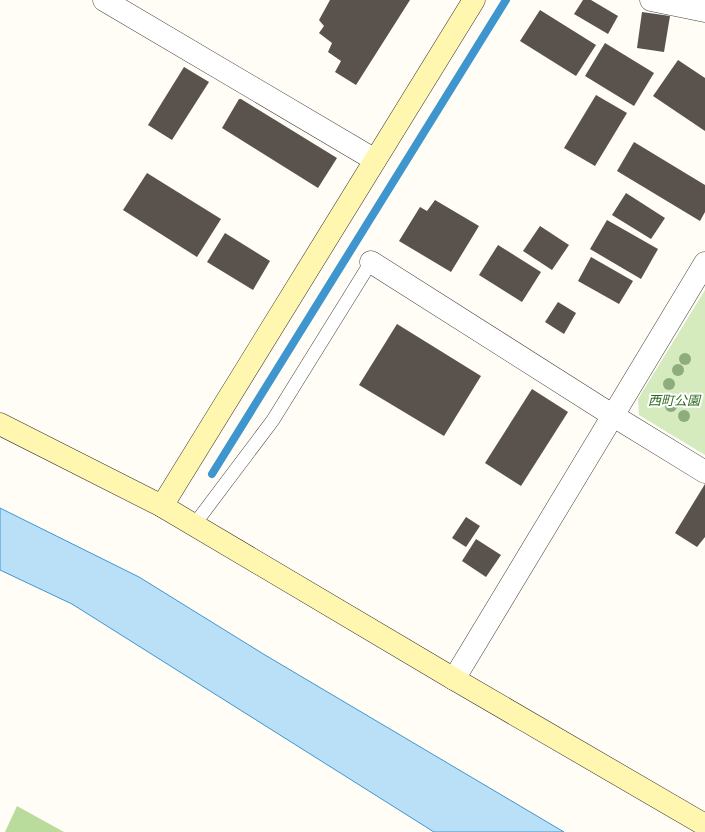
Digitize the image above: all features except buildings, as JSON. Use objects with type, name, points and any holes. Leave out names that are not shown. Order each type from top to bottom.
[{"type":"street","points":[[104,0],[375,160]]},
{"type":"street","points":[[162,506],[474,0]]},
{"type":"street","points":[[651,0],[705,11]]},
{"type":"street","points":[[371,262],[612,416],[705,472]]},
{"type":"street","points":[[454,679],[705,263]]},
{"type":"street","points":[[0,424],[162,506],[454,679],[705,825]]},
{"type":"lane","points":[[194,525],[273,420],[371,262]]},
{"type":"green space","name":"西町公園","points":[[705,290],[705,455],[639,415],[638,399]]},
{"type":"green space","points":[[17,806],[64,832],[5,832]]},
{"type":"water","points":[[0,508],[139,577],[265,655],[564,832],[434,832],[72,604],[0,570]]},
{"type":"waterway","points":[[212,474],[506,0]]}]
